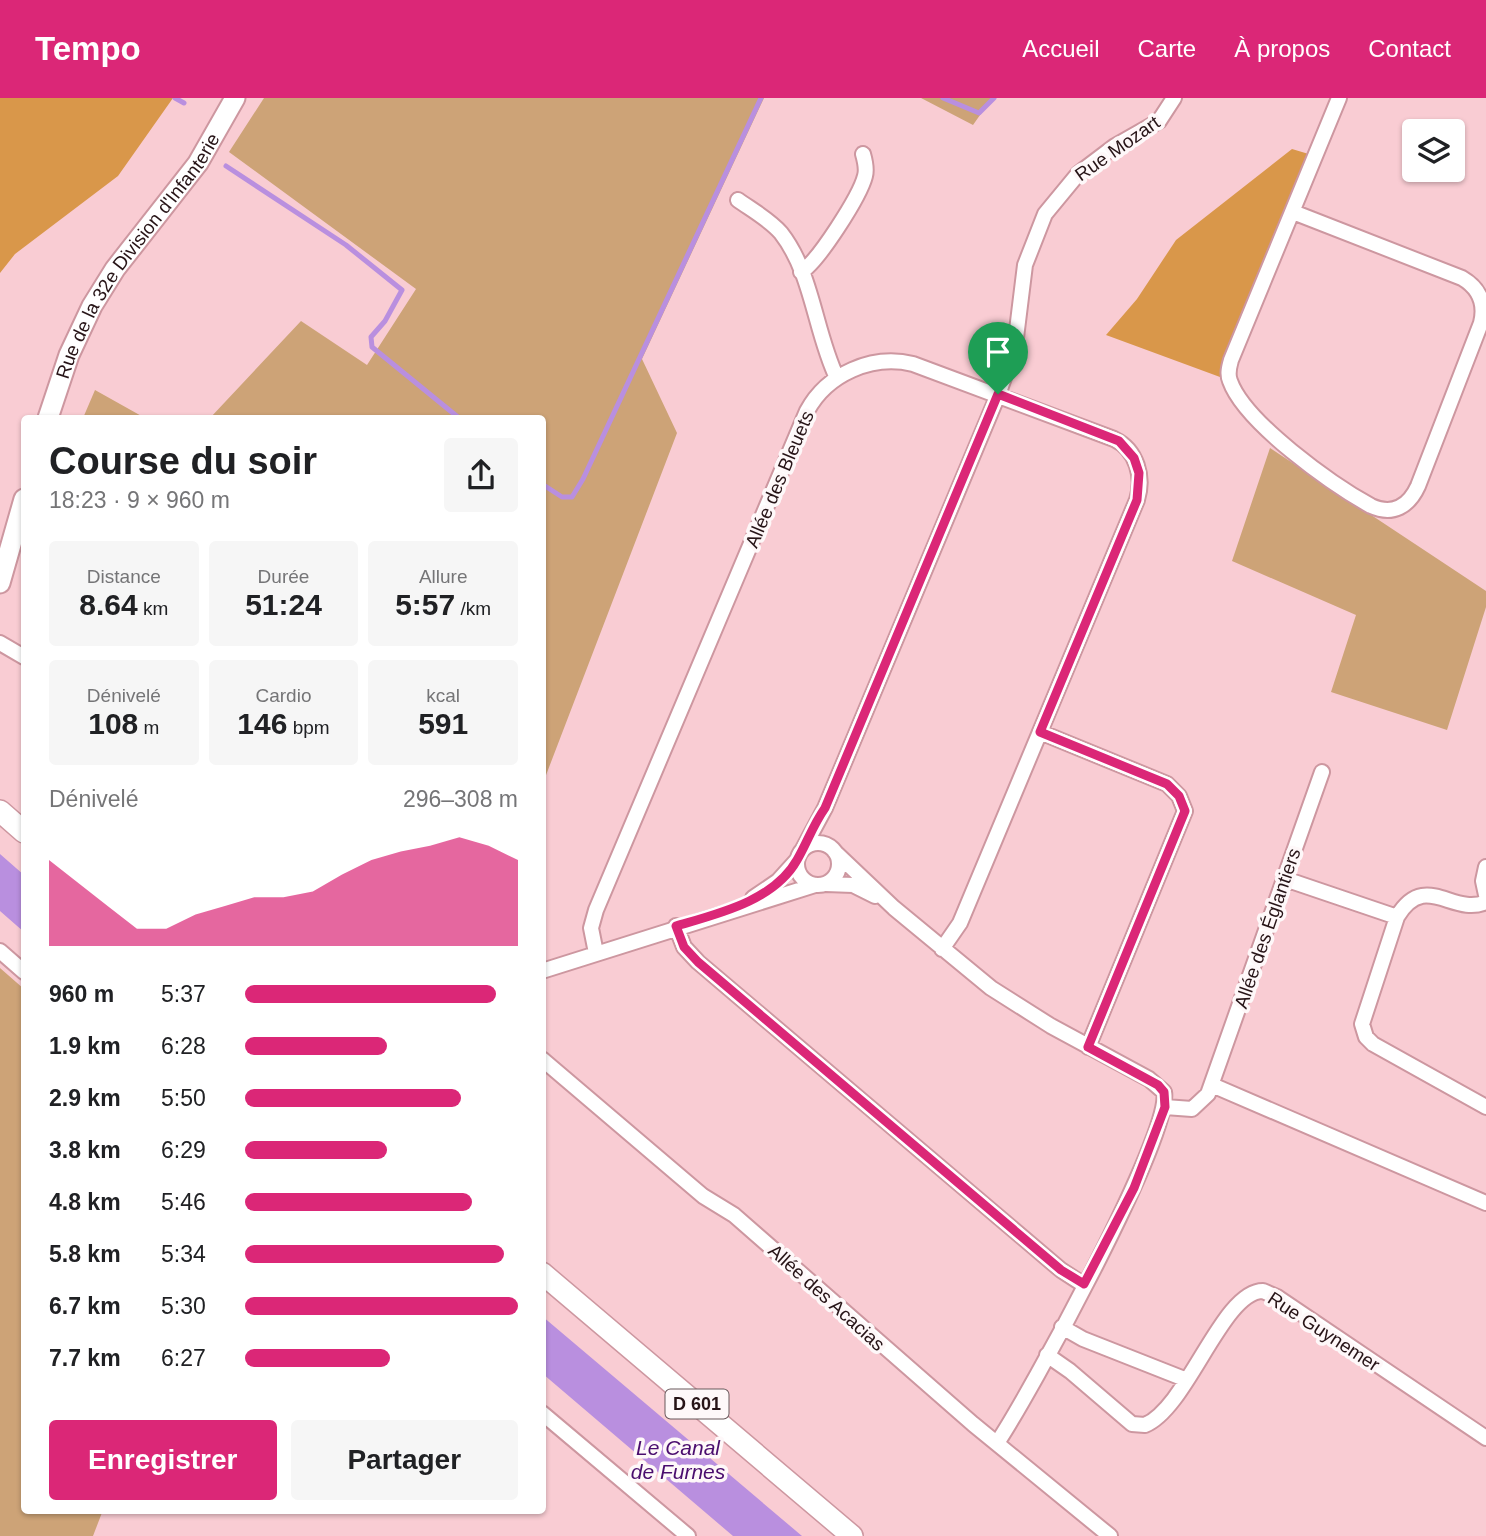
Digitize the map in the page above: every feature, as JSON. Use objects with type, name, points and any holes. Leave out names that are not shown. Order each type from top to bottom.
[{"type":"main road","name":"Rue de la 32e Division d'Infanterie","points":[[49,415],[69,355],[92,306],[120,262],[198,163],[235,98]]},
{"type":"main road","points":[[0,583],[21,510]]},
{"type":"main road","points":[[0,811],[21,829]]},
{"type":"main road","name":"D 601","points":[[546,1276],[852,1536]]},
{"type":"street","name":"Rue Mozart","points":[[729,910],[773,886],[800,854],[825,808],[998,394],[1015,346],[1025,265],[1045,214],[1077,174],[1115,146],[1159,121],[1174,98]]},
{"type":"street","points":[[1293,212],[1462,278],[1475,288],[1483,303],[1481,323],[1418,486],[1412,498],[1399,509],[1383,511],[1371,506],[1289,450],[1264,426],[1231,383],[1231,360],[1339,98]]},
{"type":"street","points":[[801,272],[818,259],[862,184],[866,167],[863,154]]},
{"type":"street","points":[[738,200],[778,230],[801,272],[837,378]]},
{"type":"street","name":"Allée des Bleuets","points":[[596,953],[591,928],[596,909],[807,411],[817,395],[837,378],[871,363],[900,362],[998,394],[1119,441],[1134,458],[1140,480],[1137,500],[960,923],[943,949]]},
{"type":"street","points":[[0,643],[21,655]]},
{"type":"street","points":[[1040,732],[1167,784],[1179,796],[1185,811],[1088,1047]]},
{"type":"street","name":"Allée des Églantiers","points":[[1165,1107],[1197,1107],[1212,1084],[1322,772]]},
{"type":"street","points":[[546,970],[676,926],[821,884],[838,870],[832,848],[822,828],[825,808]]},
{"type":"street","points":[[894,908],[859,887],[821,884],[801,876],[800,854],[816,843],[832,848],[894,908],[999,994],[1158,1085],[1164,1092],[1165,1107],[1134,1188],[1047,1355],[997,1443]]},
{"type":"street","points":[[1486,867],[1483,881],[1486,895]]},
{"type":"street","points":[[1285,879],[1396,918]]},
{"type":"street","points":[[1486,902],[1467,906],[1426,895],[1411,901],[1396,918],[1364,1012],[1364,1033],[1378,1047],[1486,1107]]},
{"type":"street","points":[[676,926],[684,947],[698,962],[1061,1270],[1084,1284]]},
{"type":"street","points":[[0,951],[21,969]]},
{"type":"street","name":"Allée des Acacias","points":[[546,1062],[703,1196],[734,1215],[845,1309],[874,1340],[1110,1536]]},
{"type":"street","points":[[1212,1084],[1486,1203]]},
{"type":"street","name":"Rue Guynemer","points":[[1186,1380],[1240,1300],[1263,1291],[1277,1297],[1486,1438]]},
{"type":"street","points":[[1047,1355],[1136,1425],[1145,1425],[1156,1419],[1186,1380],[1083,1339],[1062,1327]]},
{"type":"street","points":[[546,1416],[688,1536]]},
{"type":"shaded area","points":[[0,98],[173,98],[118,176],[15,254],[0,273]]},
{"type":"shaded area","points":[[264,98],[764,98],[642,359],[677,433],[546,775],[546,415],[213,415],[301,321],[367,365],[416,289],[229,152]]},
{"type":"shaded area","points":[[921,98],[992,98],[973,125]]},
{"type":"shaded area","points":[[1292,149],[1312,155],[1220,377],[1106,335],[1137,299],[1176,240]]},
{"type":"shaded area","points":[[95,390],[140,415],[84,415]]},
{"type":"shaded area","points":[[1270,448],[1486,591],[1486,607],[1447,730],[1331,692],[1356,615],[1232,561]]},
{"type":"shaded area","points":[[0,968],[21,986],[21,1514],[101,1514],[93,1536],[0,1536]]},
{"type":"water","points":[[0,854],[21,872],[21,929],[0,911]]},
{"type":"water","name":"Le Canal de Furnes","points":[[546,1319],[802,1536],[733,1536],[546,1377]]},
{"type":"waterway","points":[[175,98],[184,103]]},
{"type":"waterway","points":[[546,487],[562,497],[572,497],[583,479],[761,98]]},
{"type":"waterway","points":[[943,98],[979,113],[994,98]]},
{"type":"waterway","points":[[226,166],[346,245],[402,290],[385,321],[371,337],[372,347],[455,415]]},
{"type":"route","points":[[998,394],[1119,441],[1134,458],[1140,480],[1137,500],[1040,732],[1167,784],[1179,796],[1185,811],[1183,823],[1088,1047],[1158,1085],[1164,1092],[1165,1107],[1134,1188],[1084,1284],[1061,1270],[698,962],[684,947],[676,926],[729,910],[759,895],[784,876],[797,860],[806,845],[808,834],[825,808],[998,394]]}]
